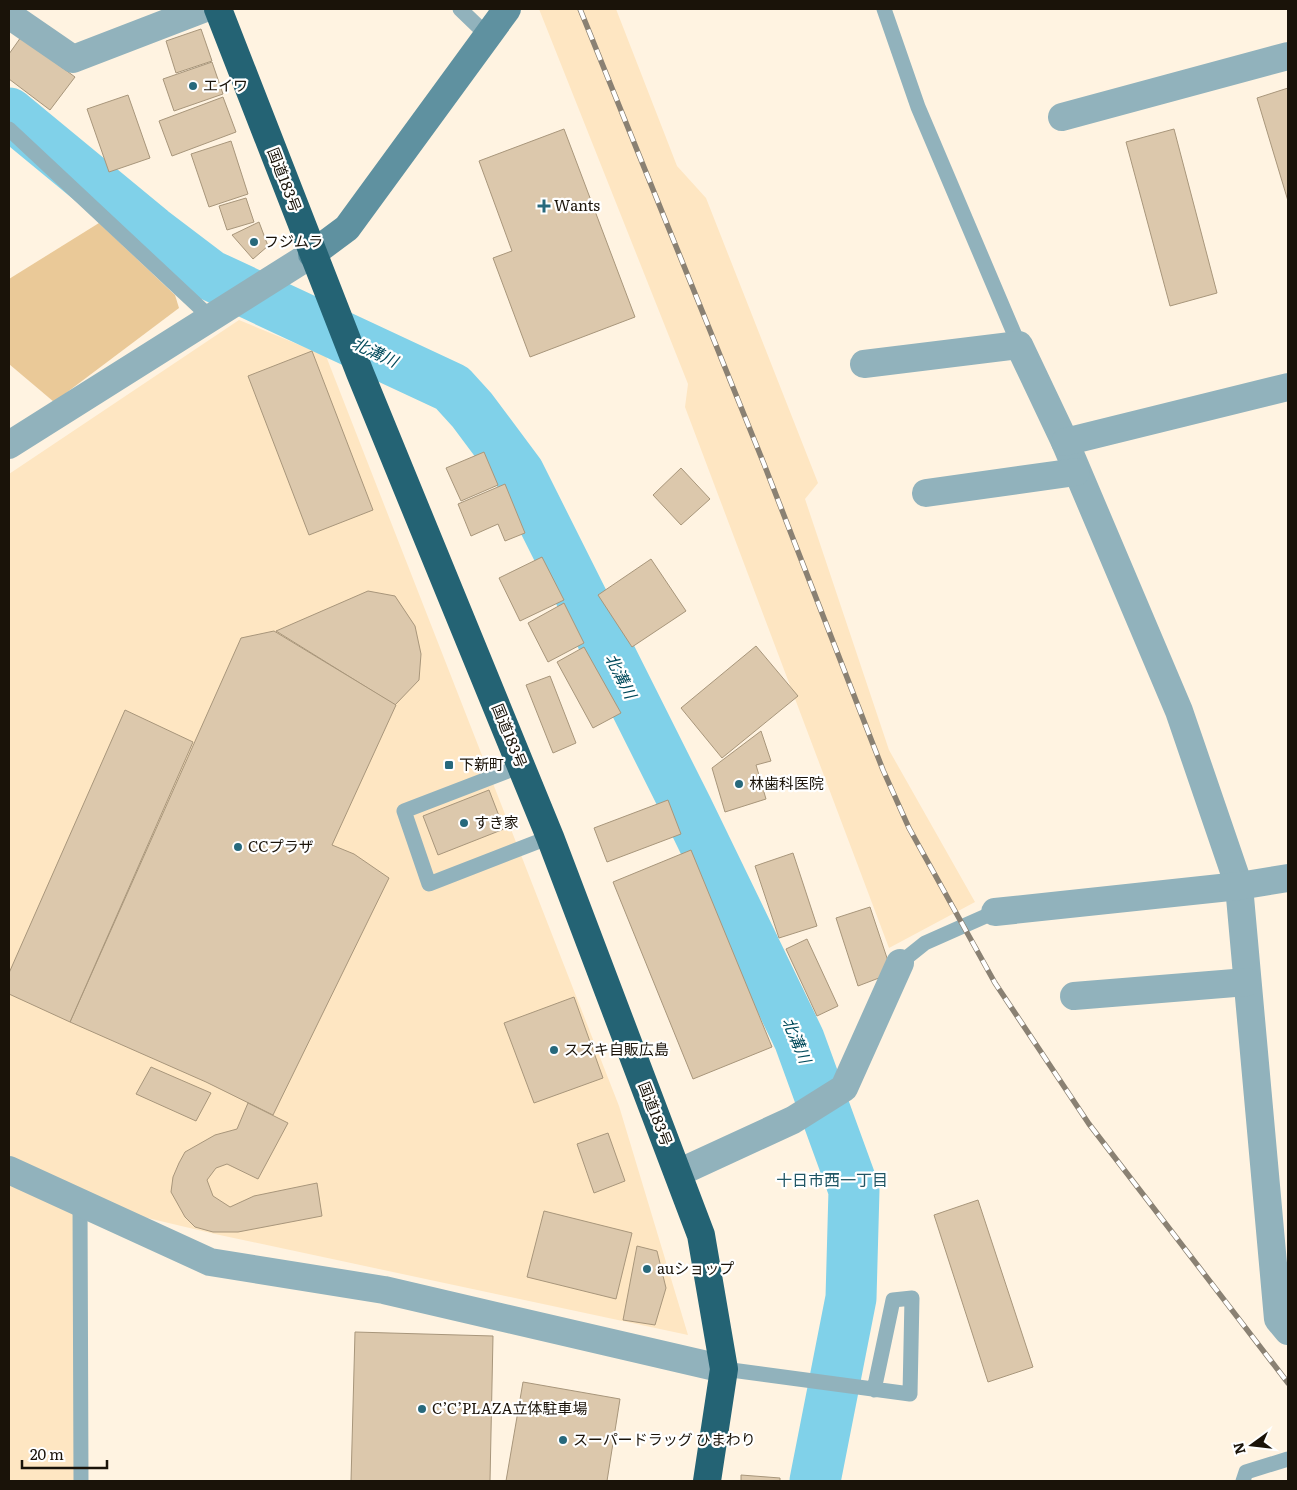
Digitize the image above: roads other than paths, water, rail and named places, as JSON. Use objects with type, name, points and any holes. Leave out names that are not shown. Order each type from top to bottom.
[{"type":"highway","name":"国道183号","points":[[218,9],[339,322],[550,836],[701,1235],[724,1369],[707,1481]]},
{"type":"street","points":[[9,15],[73,59],[203,9]]},
{"type":"street","points":[[9,445],[312,254],[347,228],[506,9]]},
{"type":"street","points":[[1062,116],[1288,56]]},
{"type":"street","points":[[864,364],[1019,345],[1065,442],[1076,472],[1179,711],[1239,886],[1278,1319],[1288,1332]]},
{"type":"street","points":[[1065,442],[1288,387]]},
{"type":"street","points":[[926,493],[1076,472]]},
{"type":"street","points":[[995,912],[1239,886],[1288,878]]},
{"type":"street","points":[[678,1173],[793,1120],[844,1088],[900,963]]},
{"type":"street","points":[[1074,996],[1247,982]]},
{"type":"street","points":[[9,1170],[210,1262],[384,1290],[724,1369]]},
{"type":"lane","points":[[460,9],[487,35]]},
{"type":"lane","points":[[884,9],[918,107],[1019,345]]},
{"type":"lane","points":[[9,129],[219,313]]},
{"type":"lane","points":[[521,766],[404,811],[429,884],[550,836]]},
{"type":"lane","points":[[900,963],[925,942],[995,912]]},
{"type":"lane","points":[[80,1202],[80,1481]]},
{"type":"lane","points":[[724,1369],[874,1390],[910,1394],[912,1298],[893,1300],[874,1390]]},
{"type":"lane","points":[[1243,1481],[1246,1472],[1288,1459]]},
{"type":"waterway","name":"北溝川","points":[[9,113],[152,231],[210,275],[452,388],[472,410],[519,473],[687,808],[799,1039],[854,1190],[851,1298],[815,1481]]},
{"type":"railway","points":[[580,9],[764,464],[883,770],[909,828],[995,983],[1089,1124],[1288,1383]]},
{"type":"place","name":"エイワ","points":[[193,86]]},
{"type":"place","name":"Wants","points":[[544,206]]},
{"type":"place","name":"フジムラ","points":[[254,242]]},
{"type":"place","name":"下新町","points":[[449,765]]},
{"type":"place","name":"林歯科医院","points":[[739,784]]},
{"type":"place","name":"すき家","points":[[464,823]]},
{"type":"place","name":"CCプラザ","points":[[238,847]]},
{"type":"place","name":"スズキ自販広島","points":[[554,1050]]},
{"type":"place","name":"auショップ","points":[[647,1269]]},
{"type":"place","name":"C’C’PLAZA立体駐車場","points":[[422,1409]]},
{"type":"place","name":"スーパードラッグ ひまわり","points":[[563,1440]]},
{"type":"district","name":"十日市西一丁目","points":[[832,1180]]}]
